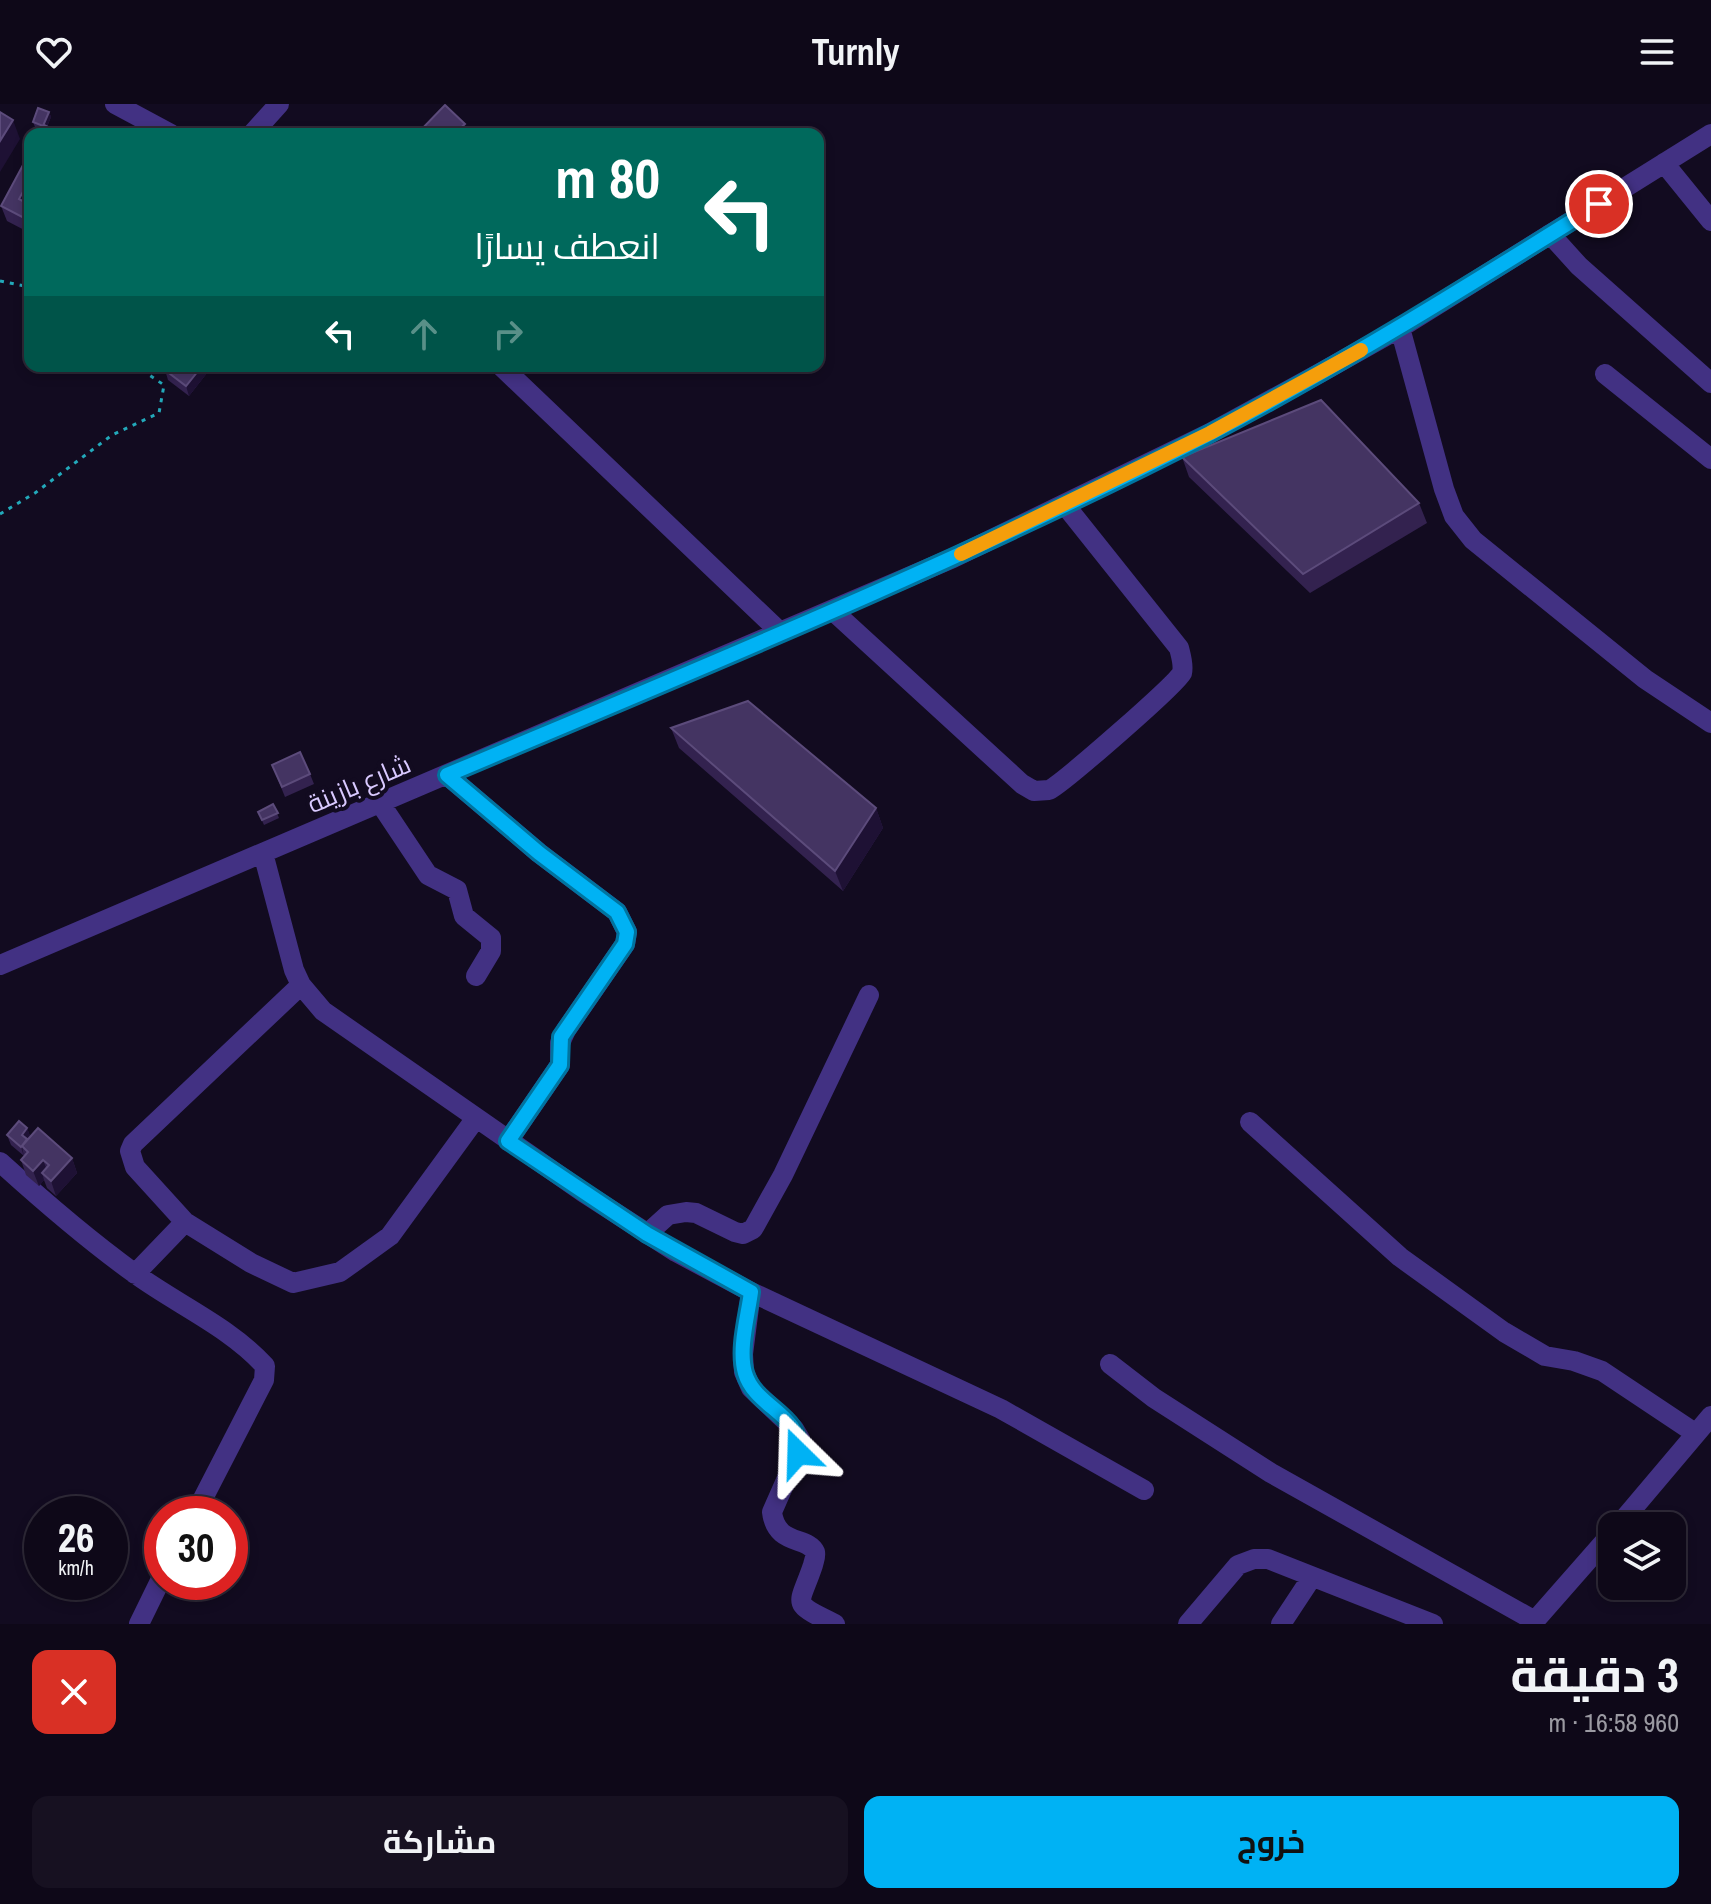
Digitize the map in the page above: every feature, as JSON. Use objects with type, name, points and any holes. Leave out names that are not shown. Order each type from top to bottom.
[{"type":"street","points":[[115,104],[160,128]]},
{"type":"street","points":[[257,128],[279,104]]},
{"type":"street","name":"شارع بازينة","points":[[0,965],[953,558],[1065,505],[1210,433],[1400,328],[1711,134]]},
{"type":"street","points":[[1664,163],[1711,221]]},
{"type":"street","points":[[1550,234],[1579,266],[1711,383]]},
{"type":"street","points":[[1400,328],[1454,516],[1473,540],[1524,583],[1645,679],[1711,723]]},
{"type":"street","points":[[507,372],[780,632]]},
{"type":"street","points":[[1605,374],[1711,459]]},
{"type":"street","points":[[832,610],[1022,784],[1034,791],[1049,790],[1177,681],[1183,668],[1179,648],[1065,505]]},
{"type":"street","points":[[447,775],[539,853],[617,912],[627,932],[625,944],[561,1037],[560,1065],[508,1141]]},
{"type":"street","points":[[380,803],[428,875],[457,890],[464,916],[491,938],[491,951],[476,976]]},
{"type":"street","points":[[263,853],[289,953],[301,985],[323,1011],[647,1234],[751,1292],[1001,1409],[1144,1490]]},
{"type":"street","points":[[301,985],[133,1144],[130,1151],[135,1167],[185,1222],[251,1263],[293,1283],[340,1272],[390,1236],[476,1118]]},
{"type":"street","points":[[647,1234],[668,1215],[686,1212],[696,1213],[735,1232],[743,1234],[753,1229],[783,1175],[869,995]]},
{"type":"street","points":[[1250,1122],[1400,1257],[1504,1332],[1545,1356],[1574,1361],[1602,1371],[1695,1433]]},
{"type":"street","points":[[0,1162],[65,1220],[135,1274],[253,1352],[265,1366],[264,1380],[204,1496]]},
{"type":"street","points":[[135,1274],[185,1222]]},
{"type":"street","points":[[751,1292],[743,1354],[744,1372],[751,1388],[794,1429],[800,1439],[798,1453],[772,1512],[772,1519],[780,1532],[815,1552],[800,1601],[804,1608],[835,1624]]},
{"type":"street","points":[[1110,1364],[1154,1398],[1271,1473],[1533,1623],[1598,1549]]},
{"type":"street","points":[[1630,1512],[1711,1416]]},
{"type":"street","points":[[1188,1624],[1238,1565],[1254,1559],[1268,1559],[1433,1624]]},
{"type":"street","points":[[1281,1624],[1312,1577]]},
{"type":"street","points":[[139,1624],[151,1600]]},
{"type":"path","points":[[0,281],[24,286]]},
{"type":"path","points":[[0,514],[35,493],[112,435],[159,413],[164,385],[145,372]]},
{"type":"building","points":[[445,105],[465,124],[461,128],[423,128]]},
{"type":"building","points":[[38,108],[49,112],[43,126],[33,122]]},
{"type":"building","points":[[0,112],[13,120],[0,141]]},
{"type":"building","points":[[24,163],[24,190],[19,199],[24,202],[24,218],[1,206]]},
{"type":"building","points":[[168,372],[197,372],[186,386]]},
{"type":"building","points":[[1321,400],[1419,503],[1303,574],[1182,457]]},
{"type":"building","points":[[748,701],[876,808],[835,871],[671,728]]},
{"type":"building","points":[[300,752],[310,774],[282,787],[272,765]]},
{"type":"building","points":[[273,804],[278,813],[262,820],[258,812]]},
{"type":"building","points":[[19,1121],[27,1128],[22,1135],[27,1139],[21,1147],[7,1135]]},
{"type":"building","points":[[38,1128],[72,1158],[51,1181],[42,1173],[49,1165],[43,1160],[33,1171],[21,1160],[28,1152],[22,1146]]},
{"type":"slow traffic","points":[[961,554],[1210,433],[1361,350]]},
{"type":"route","points":[[798,1453],[800,1439],[794,1429],[751,1388],[744,1372],[743,1354],[751,1292],[647,1234],[508,1141],[560,1065],[561,1037],[625,944],[626,925],[617,912],[539,853],[447,775],[953,558],[1140,468],[1238,418],[1400,328],[1599,204]]}]
